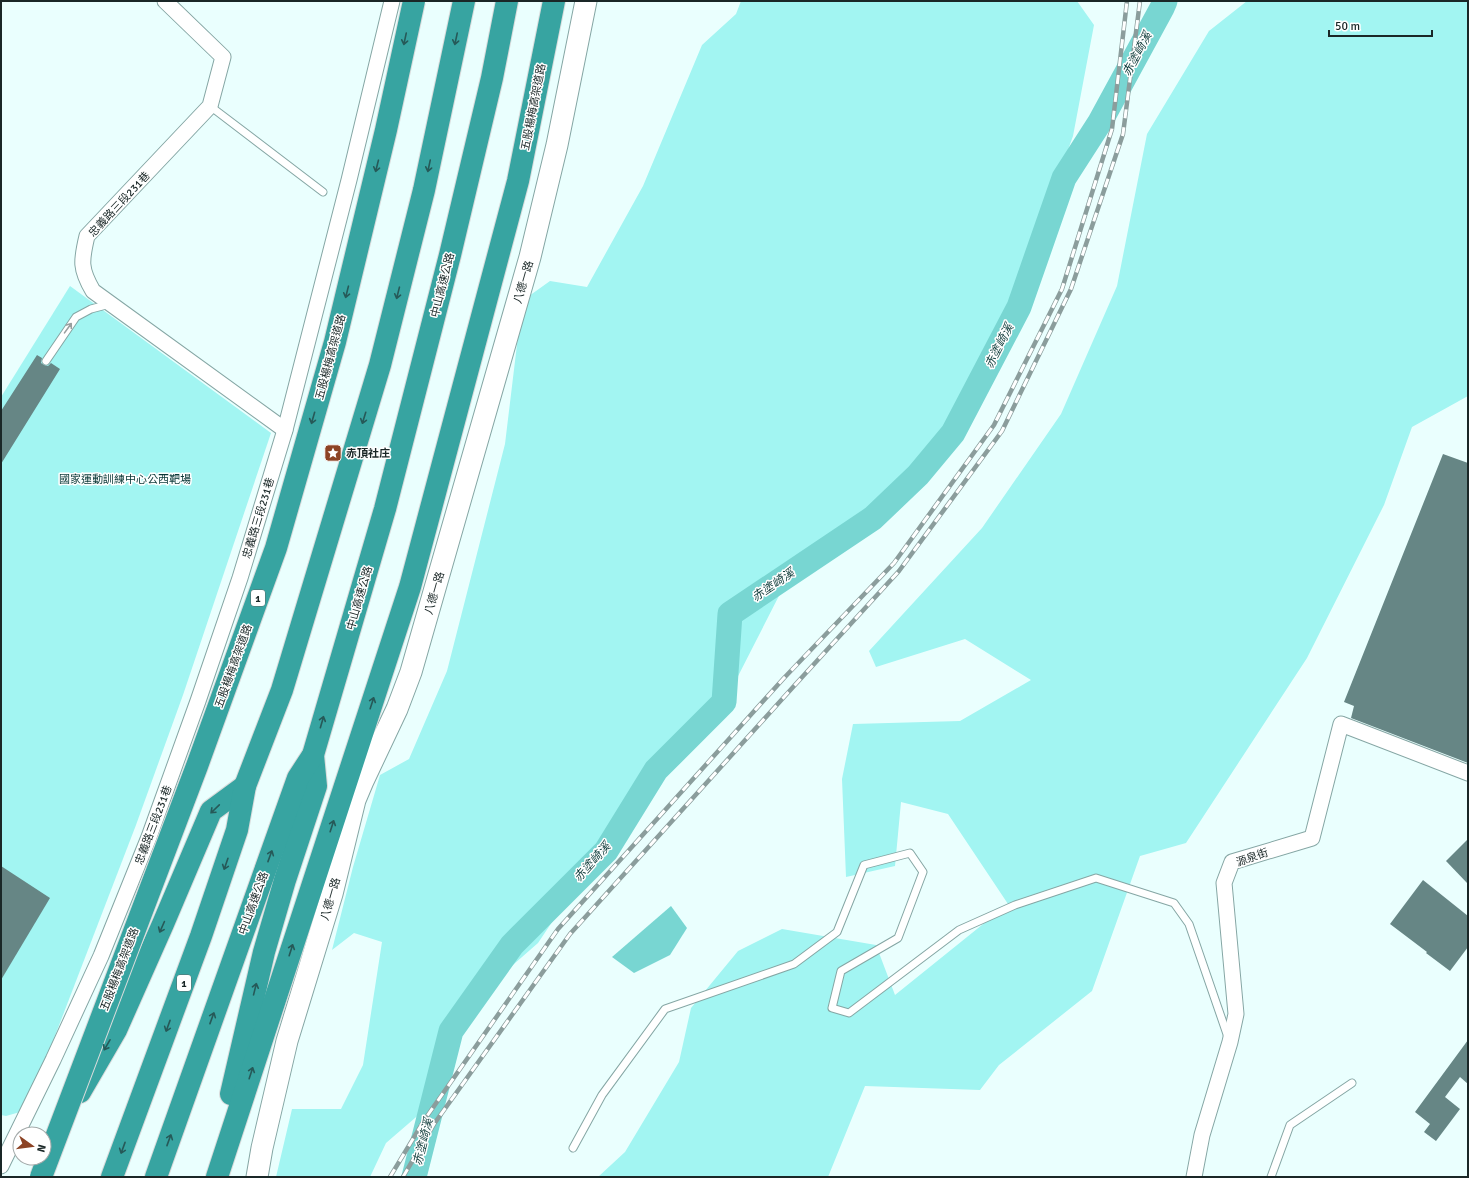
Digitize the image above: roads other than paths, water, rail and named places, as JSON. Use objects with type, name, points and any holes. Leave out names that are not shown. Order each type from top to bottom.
[{"type":"highway","name":"五股楊梅高架道路","points":[[40,1177],[197,766],[276,548],[335,342],[386,130],[414,1]]},
{"type":"highway","name":"1","points":[[112,1177],[201,936],[237,830],[245,786],[282,690],[380,365],[424,190],[464,1]]},
{"type":"highway","name":"中山高速公路","points":[[156,1177],[298,778],[313,755],[387,501],[450,255],[492,78],[507,1]]},
{"type":"highway","name":"五股楊梅高架道路","points":[[217,1177],[410,587],[518,181],[554,1]]},
{"type":"highway","points":[[213,1177],[245,1030],[264,952],[285,880],[316,786],[313,755]]},
{"type":"highway","points":[[52,1139],[116,1030],[211,811],[245,786]]},
{"type":"highway","points":[[30,1177],[36,1166]]},
{"type":"street","name":"忠義路三段231巷","points":[[1,1166],[6,1144],[53,1060],[101,956],[149,837],[198,701],[237,585],[285,430],[93,291],[84,276],[82,257],[87,236],[210,106],[223,57],[165,1]]},
{"type":"street","points":[[285,430],[349,180],[392,1]]},
{"type":"street","name":"八德一路","points":[[257,1177],[262,1148],[287,1041],[332,894],[355,800],[397,709],[411,672],[530,257],[557,145],[586,1]]},
{"type":"street","name":"源泉街","points":[[1194,1177],[1202,1134],[1230,1042],[1236,1014],[1224,883],[1232,862],[1312,838],[1341,724],[1468,773]]},
{"type":"lane","points":[[210,106],[323,192]]},
{"type":"lane","points":[[46,361],[76,317],[91,309],[110,304]]},
{"type":"lane","points":[[573,1148],[602,1095],[665,1009],[794,964],[837,932],[864,865],[910,853],[923,872],[898,938],[841,971],[832,1008],[849,1013],[959,930],[1015,904],[1096,878],[1174,903],[1189,924],[1230,1042]]},
{"type":"lane","points":[[1271,1177],[1290,1125],[1352,1083]]},
{"type":"waterway","name":"赤塗崎溪","points":[[414,1177],[451,1031],[512,945],[606,851],[656,770],[724,702],[730,614],[873,518],[918,475],[953,433],[1019,307],[1064,178],[1100,122],[1165,1]]},
{"type":"railway","points":[[390,1177],[425,1119],[558,929],[784,678],[894,563],[994,425],[1062,289],[1112,129],[1127,1]]},
{"type":"railway","points":[[403,1177],[434,1124],[570,934],[899,571],[1002,431],[1071,289],[1123,134],[1140,1]]},
{"type":"place","name":"赤頂社庄","points":[[333,453]]},
{"type":"park label","name":"國家運動訓練中心公西靶場","points":[[125,479]]}]
